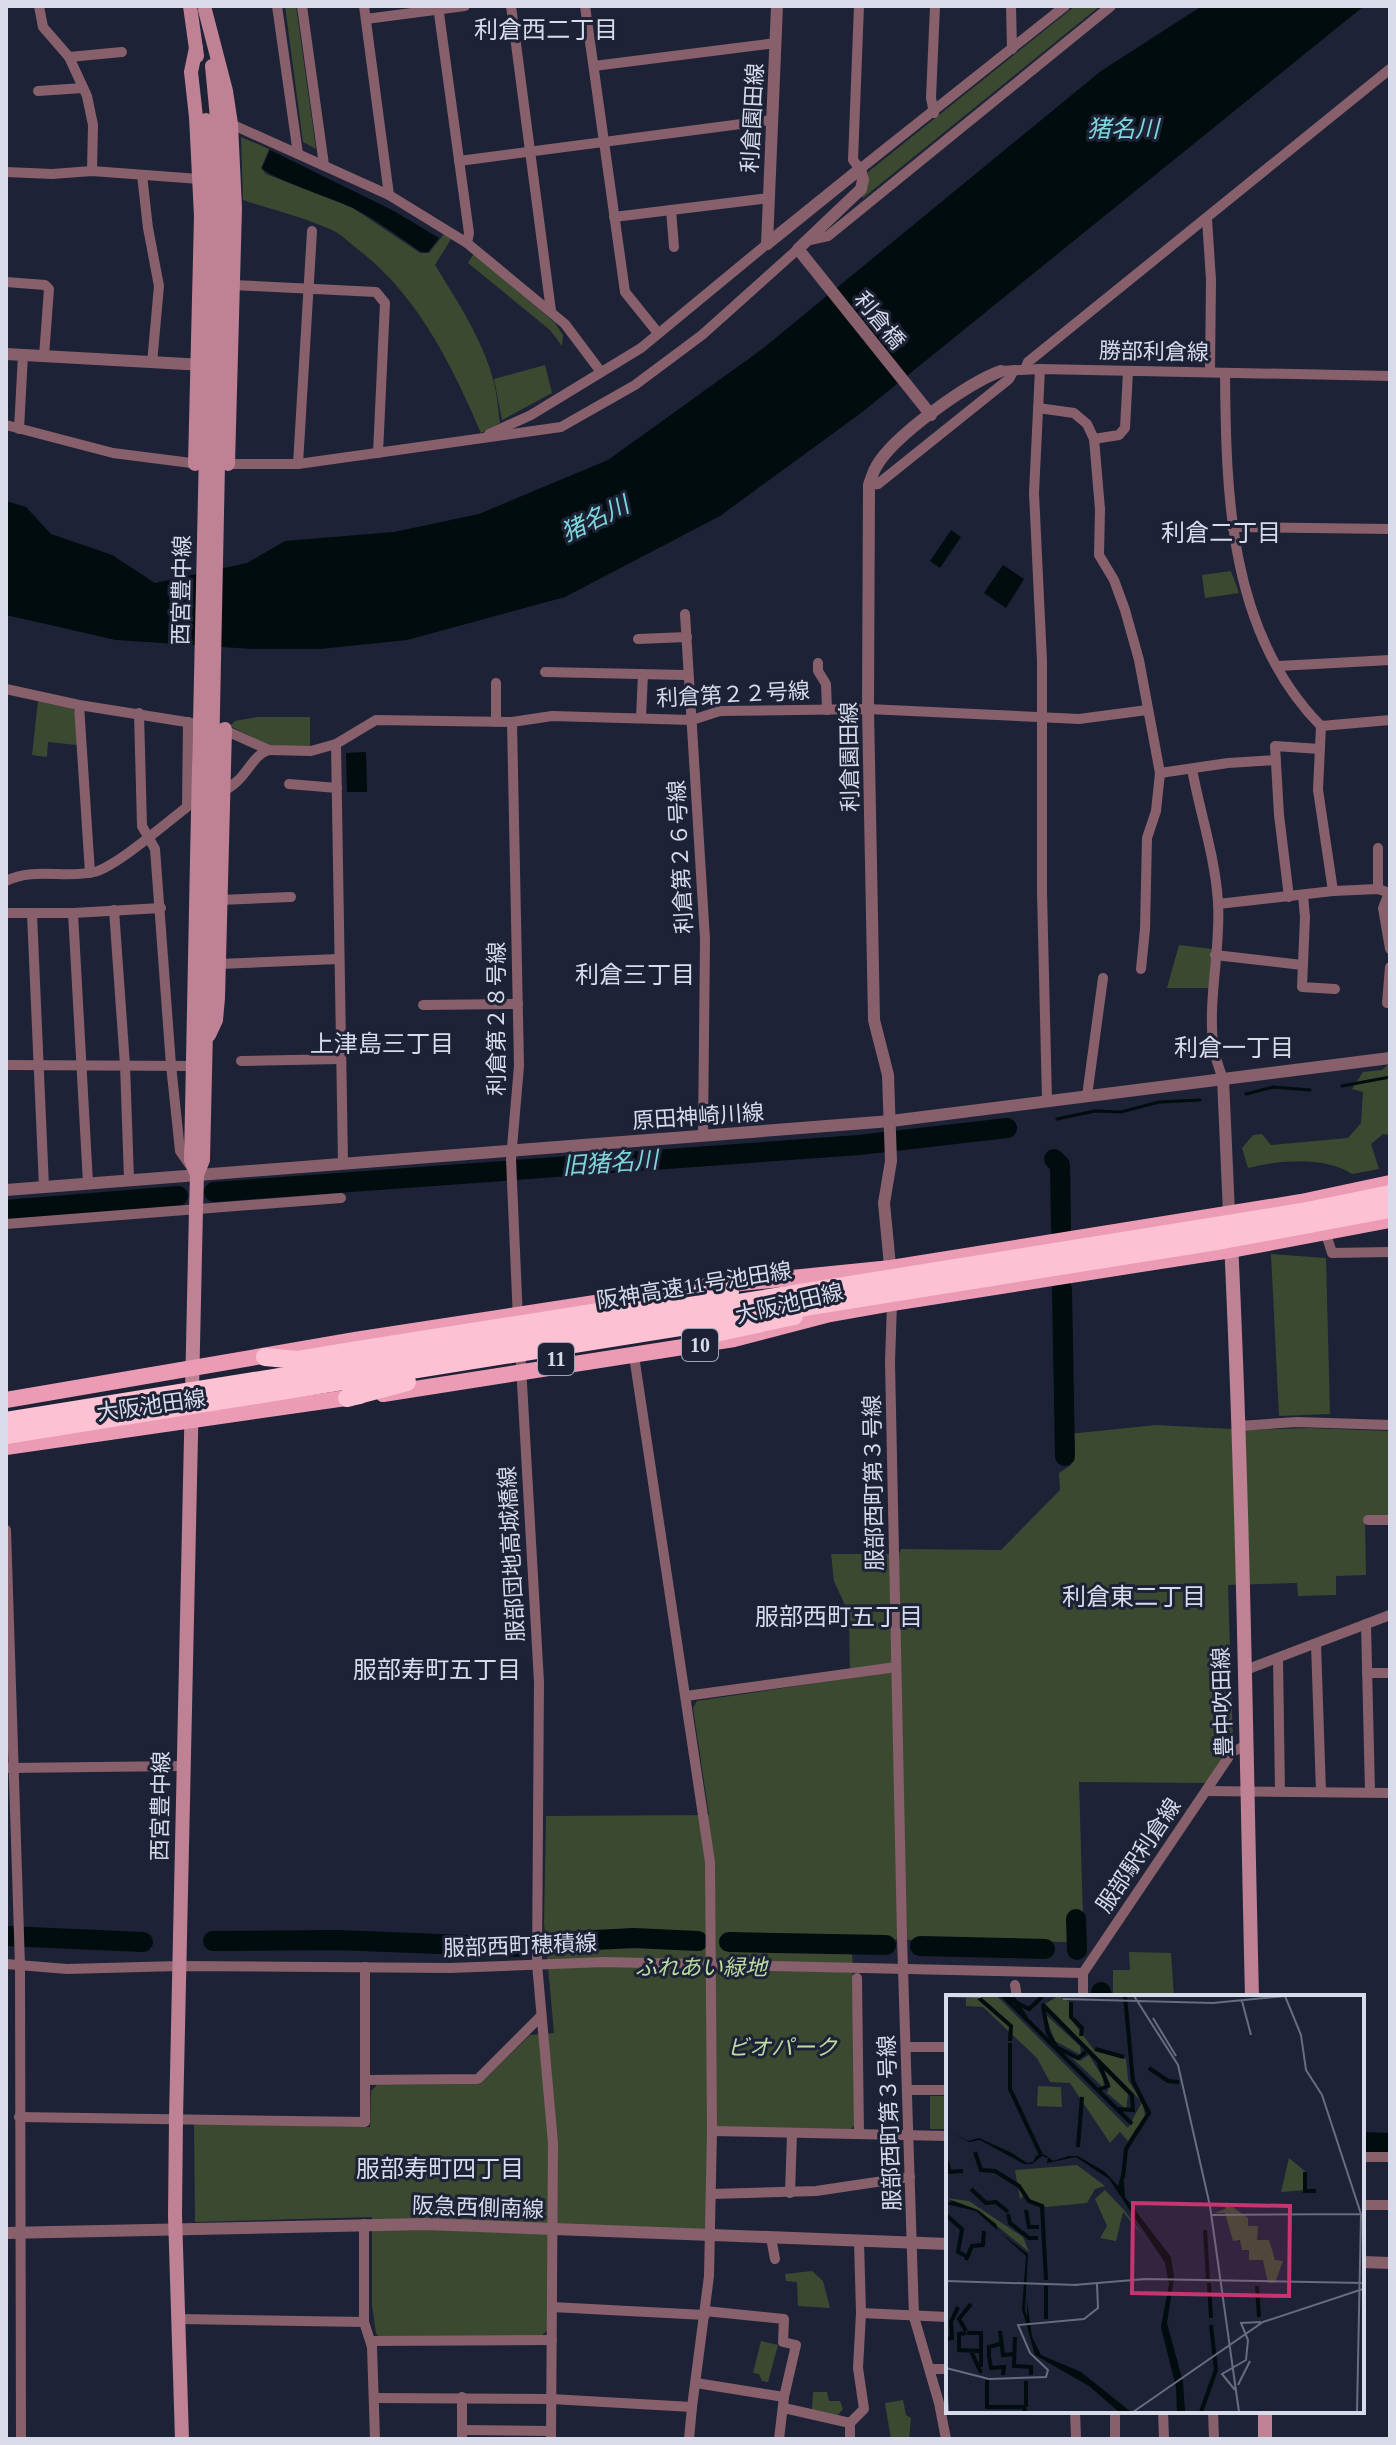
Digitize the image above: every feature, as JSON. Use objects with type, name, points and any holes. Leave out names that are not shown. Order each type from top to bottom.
[{"type":"highway","name":"阪神高速11号池田線","points":[[6,1421],[898,1272],[1302,1212],[1390,1194]]},
{"type":"highway","name":"阪神高速11号池田線","points":[[6,1435],[1223,1240],[1390,1209]]},
{"type":"highway","name":"11","points":[[265,1357],[298,1360],[699,1296],[898,1272]]},
{"type":"highway","name":"11","points":[[347,1398],[407,1382],[706,1335],[862,1298]]},
{"type":"main road","name":"西宮豊中線","points":[[190,6],[209,158],[216,268]]},
{"type":"main road","name":"西宮豊中線","points":[[182,2439],[176,2119],[196,1209],[197,1175],[203,1160],[206,1045],[204,858],[221,159],[205,8]]},
{"type":"main road","points":[[205,8],[231,124],[235,208],[228,464]]},
{"type":"main road","points":[[195,464],[199,179],[191,72],[196,48]]},
{"type":"main road","points":[[206,1045],[216,1020],[225,729]]},
{"type":"main road","name":"西宮豊中線","points":[[197,1175],[191,1160],[192,1066],[204,858]]},
{"type":"main road","name":"大阪池田線","points":[[6,1400],[355,1340],[728,1283],[898,1272],[1301,1202],[1390,1183]]},
{"type":"main road","name":"豊中吹田線","points":[[1229,1213],[1239,1426],[1252,1995]]},
{"type":"main road","name":"大阪池田線","points":[[6,1447],[347,1398],[409,1392],[634,1356],[734,1339],[830,1314],[1231,1250],[1390,1220]]},
{"type":"main road","points":[[1265,2413],[1265,2439]]},
{"type":"street","points":[[39,6],[43,27],[69,57],[83,88],[92,118],[92,171]]},
{"type":"street","points":[[277,6],[298,154]]},
{"type":"street","points":[[302,6],[324,165]]},
{"type":"street","points":[[364,6],[389,195]]},
{"type":"street","points":[[366,19],[465,6]]},
{"type":"street","points":[[511,6],[551,311]]},
{"type":"street","points":[[585,6],[625,292],[658,333]]},
{"type":"street","name":"利倉園田線","points":[[767,244],[777,6]]},
{"type":"street","points":[[6,425],[113,453],[195,464],[298,464],[561,427],[635,385],[702,335],[810,240],[861,189],[863,180],[860,169],[853,160],[859,6]]},
{"type":"street","points":[[934,113],[931,98],[935,6]]},
{"type":"street","points":[[1011,6],[1012,49]]},
{"type":"street","points":[[475,441],[531,415],[641,348],[1065,6]]},
{"type":"street","points":[[810,240],[828,236],[1111,6]]},
{"type":"street","points":[[439,8],[469,233],[467,243]]},
{"type":"street","points":[[594,66],[776,43]]},
{"type":"street","points":[[69,57],[122,52]]},
{"type":"street","points":[[869,485],[878,484],[1009,379],[1013,370],[1028,362],[1390,69]]},
{"type":"street","points":[[38,91],[83,88]]},
{"type":"street","points":[[459,161],[772,120]]},
{"type":"street","points":[[231,124],[389,195],[467,243],[565,324],[601,372]]},
{"type":"street","points":[[6,172],[52,174],[92,171],[199,179]]},
{"type":"street","points":[[142,175],[159,286],[152,363]]},
{"type":"street","points":[[614,217],[769,198]]},
{"type":"street","points":[[671,210],[674,247]]},
{"type":"street","points":[[1207,219],[1211,280],[1210,372]]},
{"type":"street","points":[[298,464],[312,231]]},
{"type":"street","name":"利倉橋","points":[[798,249],[927,410]]},
{"type":"street","points":[[6,282],[45,285],[49,289],[44,356]]},
{"type":"street","points":[[233,285],[376,292],[385,303],[378,453]]},
{"type":"street","points":[[6,354],[231,368]]},
{"type":"street","points":[[19,429],[23,355]]},
{"type":"street","points":[[1040,369],[1034,493],[1042,661],[1042,892],[1047,1101]]},
{"type":"street","name":"勝部利倉線","points":[[927,410],[970,385],[1013,370],[1390,376]]},
{"type":"street","points":[[1094,439],[1119,435],[1125,428],[1128,371]]},
{"type":"street","points":[[1225,373],[1225,449],[1239,571],[1257,625],[1278,666],[1299,703],[1321,726],[1318,790],[1333,891]]},
{"type":"street","points":[[1038,408],[1074,413],[1087,424],[1094,439],[1099,469],[1099,555],[1115,581],[1139,660],[1160,773],[1156,811],[1147,838],[1141,969]]},
{"type":"street","name":"利倉園田線","points":[[891,1150],[888,1075],[874,1020],[868,709],[869,485],[884,455],[927,410]]},
{"type":"street","points":[[1232,527],[1390,529]]},
{"type":"street","name":"利倉第２６号線","points":[[685,614],[705,939],[703,1135]]},
{"type":"street","points":[[638,639],[687,637]]},
{"type":"street","points":[[1278,666],[1390,660]]},
{"type":"street","points":[[818,663],[818,671],[826,684],[827,710]]},
{"type":"street","points":[[545,672],[685,675]]},
{"type":"street","points":[[641,717],[643,674]]},
{"type":"street","points":[[496,683],[496,722]]},
{"type":"street","points":[[6,689],[79,705],[225,729],[269,750]]},
{"type":"street","points":[[79,705],[90,873]]},
{"type":"street","name":"利倉第２２号線","points":[[336,744],[376,720],[512,722],[552,716],[692,720],[720,711],[868,709],[1079,719],[1147,710]]},
{"type":"street","points":[[139,713],[142,826],[155,849],[180,1151],[197,1175]]},
{"type":"street","points":[[1321,726],[1390,720]]},
{"type":"street","points":[[6,881],[38,873],[90,873],[107,868],[187,807],[188,722]]},
{"type":"street","name":"利倉第２８号線","points":[[512,722],[519,1066],[512,1154],[518,1315]]},
{"type":"street","points":[[223,791],[235,786],[260,753],[269,750],[311,751],[336,744],[343,1163]]},
{"type":"street","points":[[1289,897],[1275,746],[1320,749]]},
{"type":"street","points":[[1160,773],[1276,760]]},
{"type":"street","points":[[1192,769],[1213,858],[1218,904],[1213,1045],[1223,1079],[1229,1213]]},
{"type":"street","points":[[289,784],[337,788]]},
{"type":"street","points":[[1378,848],[1386,892],[1383,908],[1390,949]]},
{"type":"street","points":[[1218,904],[1333,891],[1386,892]]},
{"type":"street","points":[[1303,895],[1302,987],[1335,989]]},
{"type":"street","points":[[220,900],[291,897]]},
{"type":"street","points":[[6,913],[161,908]]},
{"type":"street","points":[[114,910],[129,1179]]},
{"type":"street","points":[[73,913],[88,1183]]},
{"type":"street","points":[[32,914],[44,1187]]},
{"type":"street","points":[[1215,955],[1302,965]]},
{"type":"street","points":[[219,964],[338,959]]},
{"type":"street","points":[[1390,967],[1387,1003],[1390,1003]]},
{"type":"street","points":[[1087,1096],[1103,978]]},
{"type":"street","points":[[423,1005],[518,1004]]},
{"type":"street","name":"原田神崎川線","points":[[6,1190],[343,1163],[512,1154],[703,1135],[891,1127],[1047,1101],[1390,1058]]},
{"type":"street","points":[[241,1061],[341,1059]]},
{"type":"street","points":[[6,1065],[192,1066]]},
{"type":"street","name":"服部西町第３号線","points":[[891,1150],[884,1203],[898,1272],[892,1303],[890,1362],[902,1937],[914,2317],[944,2403],[946,2439]]},
{"type":"street","points":[[6,1224],[341,1198]]},
{"type":"street","points":[[1326,1234],[1332,1253],[1390,1252]]},
{"type":"street","name":"服部団地高城橋線","points":[[518,1315],[539,1682],[537,1958]]},
{"type":"street","points":[[634,1356],[710,1862],[713,1930],[710,2236],[705,2313],[689,2439]]},
{"type":"street","points":[[1239,1426],[1297,1422],[1390,1425]]},
{"type":"street","points":[[1368,1520],[1390,1520]]},
{"type":"street","points":[[6,1530],[10,1768],[20,1966],[19,2117],[12,2233],[21,2439]]},
{"type":"street","points":[[1243,1671],[1390,1615]]},
{"type":"street","points":[[1366,1624],[1370,1792]]},
{"type":"street","points":[[1316,1644],[1321,1792]]},
{"type":"street","points":[[1278,1659],[1280,1791]]},
{"type":"street","points":[[686,1696],[896,1667]]},
{"type":"street","points":[[1367,1673],[1390,1673]]},
{"type":"street","name":"服部駅利倉線","points":[[1083,1973],[1232,1752],[1245,1746]]},
{"type":"street","points":[[10,1768],[183,1766]]},
{"type":"street","points":[[1206,1791],[1390,1793]]},
{"type":"street","points":[[6,1921],[18,1924]]},
{"type":"street","points":[[462,2397],[462,2435],[551,2435],[552,2117],[537,1958]]},
{"type":"street","name":"服部西町穂積線","points":[[6,1964],[67,1969],[179,1966],[450,1968],[537,1958],[712,1965],[855,1966],[903,1971],[1083,1973]]},
{"type":"street","points":[[19,2117],[365,2122],[365,1967]]},
{"type":"street","points":[[1083,1973],[1083,1995]]},
{"type":"street","points":[[857,1978],[859,2134]]},
{"type":"street","points":[[1015,1985],[1017,1995]]},
{"type":"street","points":[[365,2080],[478,2079],[541,2016]]},
{"type":"street","points":[[907,2047],[946,2047]]},
{"type":"street","points":[[908,2090],[946,2090]]},
{"type":"street","points":[[712,2131],[946,2136]]},
{"type":"street","points":[[790,2193],[792,2133]]},
{"type":"street","points":[[1364,2157],[1390,2157]]},
{"type":"street","points":[[711,2194],[790,2193],[910,2177]]},
{"type":"street","points":[[1364,2205],[1390,2205]]},
{"type":"street","points":[[364,2224],[364,2322],[371,2341],[375,2439]]},
{"type":"street","name":"阪急西側南線","points":[[12,2233],[364,2224],[946,2244]]},
{"type":"street","points":[[771,2238],[775,2259]]},
{"type":"street","points":[[850,2439],[850,2423],[864,2409],[858,2368],[861,2313],[859,2241]]},
{"type":"street","points":[[1364,2262],[1390,2263]]},
{"type":"street","points":[[552,2307],[784,2319],[783,2342],[796,2345],[779,2439]]},
{"type":"street","points":[[861,2313],[946,2317]]},
{"type":"street","points":[[178,2319],[364,2322]]},
{"type":"street","points":[[371,2341],[552,2340]]},
{"type":"street","points":[[930,2369],[946,2369]]},
{"type":"street","points":[[696,2383],[784,2402],[850,2423]]},
{"type":"street","points":[[374,2398],[551,2399],[692,2407]]},
{"type":"street","points":[[1075,2413],[1076,2439]]},
{"type":"street","points":[[1115,2413],[1115,2439]]},
{"type":"street","points":[[1163,2413],[1164,2439]]},
{"type":"street","points":[[1213,2413],[1214,2439]]},
{"type":"green space","points":[[285,6],[296,6],[316,149],[303,142]]},
{"type":"green space","points":[[1075,6],[1100,6],[863,198],[861,196],[868,172]]},
{"type":"green space","points":[[241,137],[269,149],[261,168],[266,174],[353,208],[420,253],[429,253],[444,234],[451,239],[435,265],[482,349],[494,384],[500,423],[481,433],[432,334],[400,289],[381,269],[339,234],[325,227],[243,200]]},
{"type":"green space","points":[[474,253],[555,323],[563,335],[562,346],[550,330],[468,263]]},
{"type":"green space","points":[[545,365],[552,393],[502,420],[494,379]]},
{"type":"green space","points":[[1231,571],[1239,593],[1205,598],[1202,575]]},
{"type":"green space","points":[[38,701],[72,708],[75,712],[77,745],[48,742],[47,757],[32,755]]},
{"type":"green space","points":[[258,717],[310,717],[310,747],[270,746],[230,726],[235,721]]},
{"type":"green space","points":[[1179,945],[1212,949],[1209,988],[1167,988]]},
{"type":"green space","points":[[1390,1063],[1390,1135],[1383,1134],[1371,1144],[1379,1169],[1352,1174],[1329,1164],[1302,1161],[1248,1168],[1242,1148],[1253,1135],[1262,1134],[1271,1145],[1348,1138],[1361,1123],[1363,1092],[1352,1089],[1363,1072],[1382,1070]]},
{"type":"green space","points":[[1271,1254],[1326,1258],[1330,1414],[1279,1416]]},
{"type":"green space","name":"ふれあい緑地","points":[[1156,1425],[1250,1430],[1308,1428],[1390,1431],[1390,1516],[1365,1517],[1366,1575],[1336,1576],[1336,1595],[1298,1596],[1297,1583],[1228,1585],[1233,1743],[1206,1783],[1079,1782],[1083,1917],[1069,1918],[1070,1942],[852,1939],[855,2124],[851,2129],[708,2128],[707,2226],[704,2230],[549,2224],[548,2330],[541,2336],[378,2336],[372,2305],[372,2217],[195,2222],[194,2124],[370,2127],[371,2091],[377,2085],[480,2084],[530,2035],[554,2033],[544,1923],[546,1816],[709,1815],[693,1708],[697,1701],[850,1678],[849,1614],[834,1581],[831,1554],[899,1554],[901,1549],[1001,1550],[1060,1490],[1059,1473],[1071,1465],[1069,1434]]},
{"type":"green space","points":[[1129,1952],[1171,1953],[1174,1995],[1113,1995],[1113,1970],[1130,1970]]},
{"type":"green space","points":[[930,2096],[944,2096],[944,2129],[930,2129]]},
{"type":"green space","points":[[812,2271],[823,2281],[830,2308],[798,2306],[797,2282],[786,2281],[785,2274]]},
{"type":"green space","points":[[761,2341],[778,2345],[768,2382],[753,2373]]},
{"type":"green space","points":[[813,2392],[827,2392],[829,2401],[840,2401],[843,2409],[838,2415],[812,2410]]},
{"type":"green space","points":[[903,2400],[906,2415],[911,2418],[909,2439],[891,2439],[885,2403]]},
{"type":"water","name":"猪名川","points":[[1202,6],[1364,6],[861,413],[720,516],[565,597],[407,640],[320,649],[253,649],[116,640],[6,615],[6,501],[26,507],[51,534],[112,555],[155,583],[247,563],[285,541],[394,532],[479,514],[608,460],[761,350],[1101,71]]},
{"type":"water","points":[[270,150],[394,211],[439,238],[428,252],[421,252],[353,208],[267,172],[262,168]]},
{"type":"water","points":[[951,530],[961,537],[940,568],[930,561]]},
{"type":"water","points":[[1003,565],[1024,579],[1006,608],[984,593]]},
{"type":"water","points":[[366,752],[367,792],[347,792],[346,753]]},
{"type":"waterway","name":"旧猪名川","points":[[1342,1086],[1390,1077]]},
{"type":"waterway","name":"旧猪名川","points":[[1246,1094],[1273,1087],[1310,1090]]},
{"type":"waterway","name":"旧猪名川","points":[[1057,1119],[1095,1111],[1121,1112],[1159,1102],[1200,1100]]},
{"type":"waterway","name":"旧猪名川","points":[[214,1192],[859,1145],[1007,1128]]},
{"type":"waterway","points":[[1054,1159],[1060,1165],[1061,1229]]},
{"type":"waterway","name":"旧猪名川","points":[[6,1210],[178,1196]]},
{"type":"waterway","points":[[1062,1289],[1065,1456]]},
{"type":"waterway","points":[[1076,1919],[1077,1950]]},
{"type":"waterway","points":[[6,1936],[143,1942]]},
{"type":"waterway","points":[[556,1942],[634,1938],[698,1941]]},
{"type":"waterway","points":[[213,1941],[337,1940],[518,1947]]},
{"type":"waterway","points":[[729,1942],[886,1945]]},
{"type":"waterway","points":[[920,1946],[1045,1949]]},
{"type":"waterway","points":[[1364,2142],[1390,2143]]},
{"type":"district","name":"利倉西二丁目","points":[[546,30]]},
{"type":"district","name":"利倉二丁目","points":[[1221,533]]},
{"type":"district","name":"利倉三丁目","points":[[635,975]]},
{"type":"district","name":"上津島三丁目","points":[[382,1044]]},
{"type":"district","name":"利倉一丁目","points":[[1234,1048]]},
{"type":"district","name":"利倉東二丁目","points":[[1134,1597]]},
{"type":"district","name":"服部西町五丁目","points":[[839,1617]]},
{"type":"district","name":"服部寿町五丁目","points":[[437,1670]]},
{"type":"district","name":"服部寿町四丁目","points":[[440,2169]]},
{"type":"park label","name":"ビオパーク","points":[[782,2047]]}]
